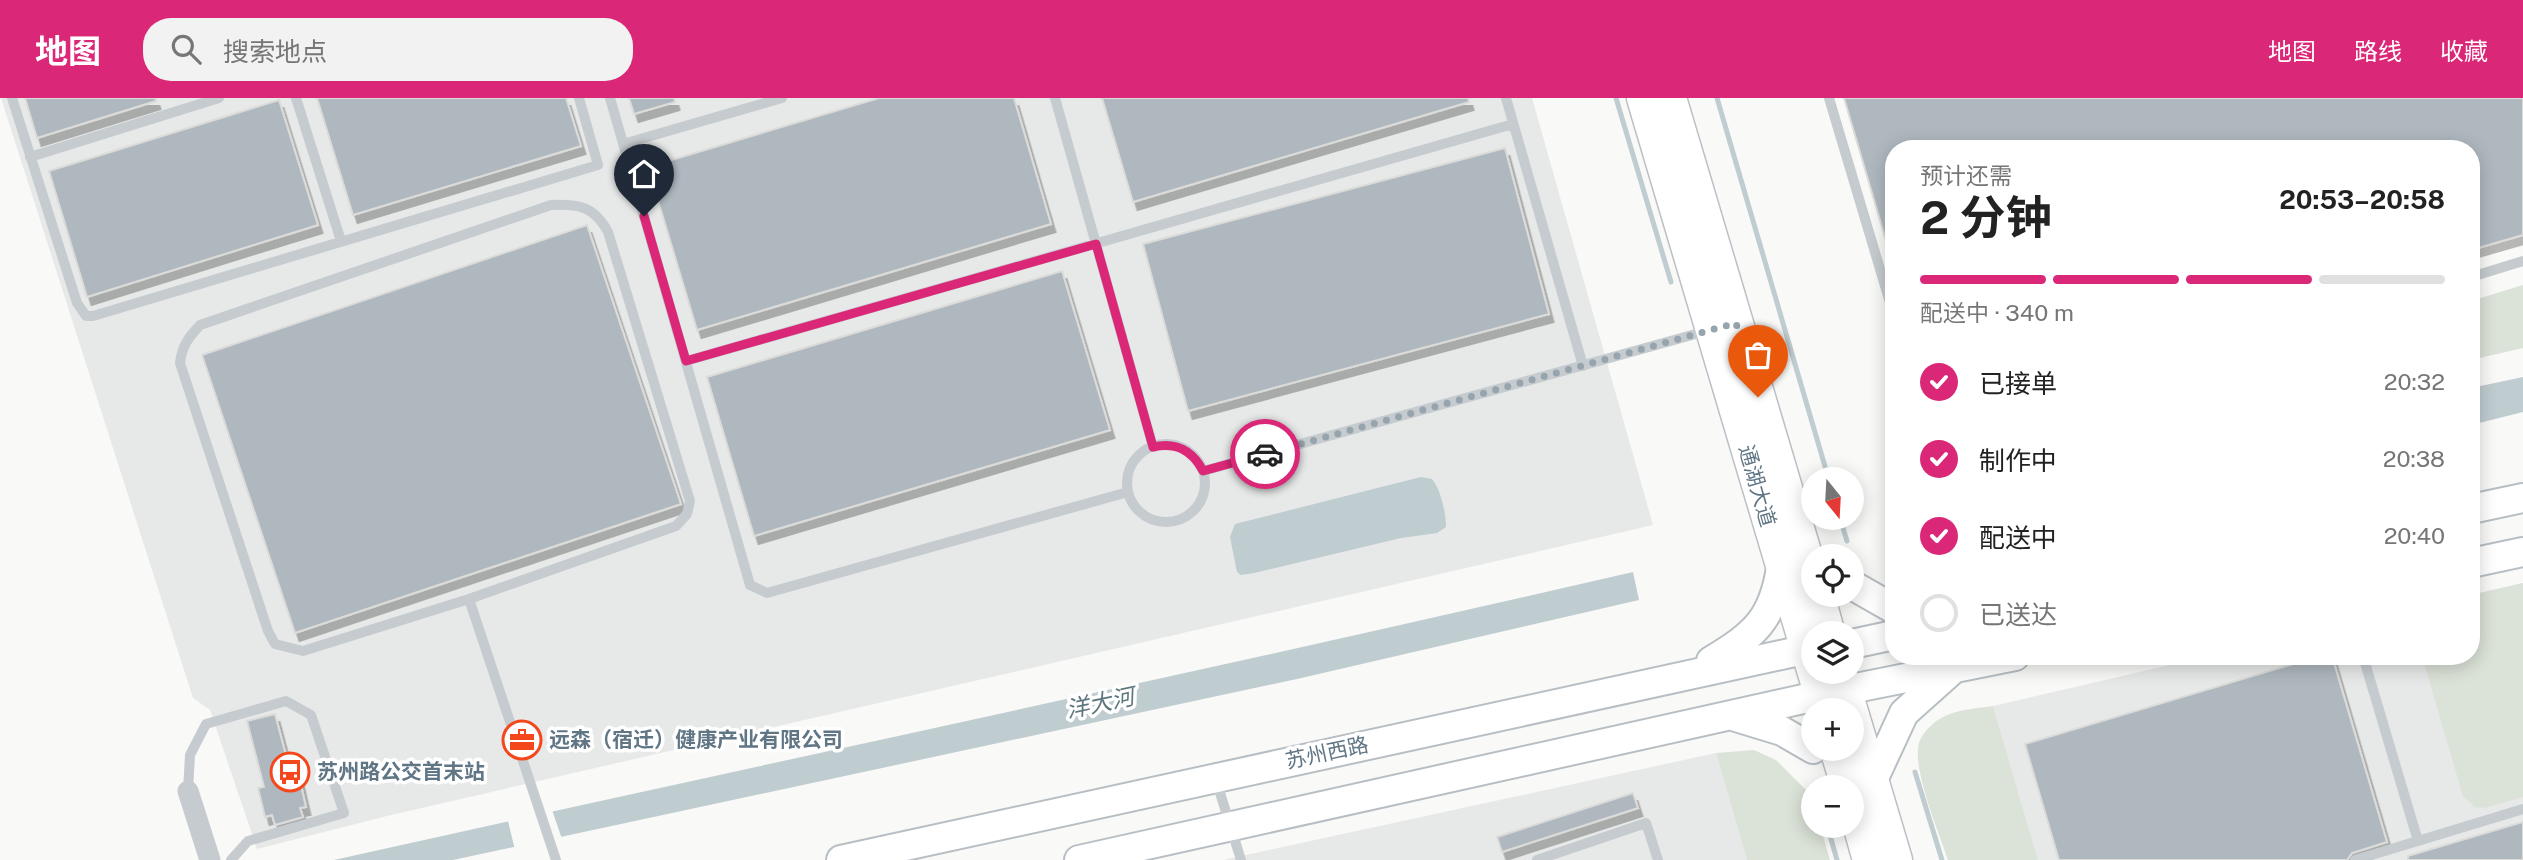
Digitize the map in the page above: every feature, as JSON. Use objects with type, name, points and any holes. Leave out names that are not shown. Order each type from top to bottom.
[{"type":"main road","name":"通湖大道","points":[[1643,98],[1723,327],[1808,544]]},
{"type":"main road","name":"通湖大道","points":[[1670,98],[1781,568],[1806,621]]},
{"type":"main road","points":[[2480,507],[2523,498]]},
{"type":"main road","points":[[2480,561],[2523,552]]},
{"type":"main road","points":[[1690,673],[1737,645],[1756,629],[1777,596],[1781,568]]},
{"type":"main road","points":[[1864,592],[1885,604]]},
{"type":"main road","points":[[1864,641],[1885,637]]},
{"type":"main road","name":"苏州西路","points":[[841,860],[872,857],[1801,647]]},
{"type":"main road","points":[[1079,860],[1833,692],[1973,665]]},
{"type":"main road","points":[[1864,775],[1905,713],[1954,669]]},
{"type":"main road","name":"通湖大道","points":[[1833,692],[1852,775]]},
{"type":"main road","points":[[1730,716],[1782,731],[1801,742]]},
{"type":"main road","points":[[1826,761],[1840,775]]},
{"type":"main road","name":"通湖大道","points":[[1864,805],[1896,860]]},
{"type":"main road","name":"通湖大道","points":[[1864,835],[1869,860]]},
{"type":"street","points":[[188,791],[210,860]]},
{"type":"lane","points":[[12,98],[77,303],[86,316],[598,165],[579,98]]},
{"type":"lane","points":[[30,157],[219,98]]},
{"type":"lane","points":[[296,98],[341,241]]},
{"type":"lane","points":[[610,98],[750,585],[766,593],[1128,492]]},
{"type":"lane","points":[[623,144],[782,98]]},
{"type":"lane","points":[[1055,98],[1153,447]]},
{"type":"lane","points":[[1506,98],[1583,366]]},
{"type":"lane","points":[[1829,98],[1885,286]]},
{"type":"lane","points":[[686,361],[1513,124]]},
{"type":"lane","points":[[576,204],[600,216],[608,232],[688,494],[687,514],[676,526],[469,599],[303,651],[275,644],[268,631],[180,363],[181,351],[186,339],[200,325],[551,205],[576,204]]},
{"type":"lane","points":[[2480,274],[2523,261]]},
{"type":"lane","points":[[1203,471],[1723,327]]},
{"type":"lane","points":[[1165,444],[1189,452],[1203,471],[1203,497],[1186,517],[1173,522],[1147,518],[1137,510],[1128,492],[1128,474],[1133,462],[1153,447],[1165,444]]},
{"type":"lane","points":[[469,599],[556,860]]},
{"type":"lane","points":[[2366,665],[2418,841]]},
{"type":"lane","points":[[188,791],[190,755],[206,724],[286,701],[311,715],[344,813],[248,841],[231,860]]},
{"type":"lane","points":[[1215,778],[1241,860]]},
{"type":"lane","points":[[2354,860],[2523,809]]},
{"type":"lane","points":[[1537,860],[1646,823],[1658,860]]},
{"type":"shaded area","points":[[1,98],[1532,98],[1653,525],[391,815],[257,849],[210,710],[193,698]]},
{"type":"shaded area","points":[[2523,285],[2523,348],[2480,358],[2480,298]]},
{"type":"shaded area","points":[[2523,583],[2523,860],[2038,860],[1993,706],[2169,665],[2480,665],[2480,593]]},
{"type":"shaded area","points":[[2523,583],[2523,797],[2484,808],[2475,807],[2463,796],[2425,665],[2480,665],[2480,593]]},
{"type":"shaded area","points":[[1993,706],[2038,860],[1948,860],[1920,774],[1919,743],[1929,727],[1945,716]]},
{"type":"shaded area","points":[[1754,750],[1776,760],[1801,785],[1801,838],[1824,838],[1830,860],[1747,860],[1716,753]]},
{"type":"shaded area","points":[[1716,753],[1747,860],[1223,860]]},
{"type":"water","points":[[2523,377],[2523,412],[2480,423],[2480,386]]},
{"type":"water","points":[[1421,477],[1432,479],[1442,502],[1446,527],[1437,533],[1401,538],[1254,573],[1241,575],[1237,572],[1230,537],[1235,524]]},
{"type":"water","name":"洋大河","points":[[1633,572],[1639,600],[1297,679],[453,860],[334,860],[1309,646]]},
{"type":"pier","points":[[551,807],[562,839],[515,850],[507,817]]},
{"type":"building","points":[[25,98],[155,98],[156,101],[37,138]]},
{"type":"building","points":[[317,98],[566,98],[581,146],[353,215]]},
{"type":"building","points":[[629,98],[674,98],[675,102],[634,114]]},
{"type":"building","points":[[879,98],[1014,98],[1051,224],[697,330],[648,167]]},
{"type":"building","points":[[1102,98],[1468,98],[1469,102],[1133,202]]},
{"type":"building","points":[[1844,98],[2523,98],[2523,235],[2480,247],[2480,140],[1885,140],[1885,237]]},
{"type":"building","points":[[279,100],[318,225],[87,297],[49,171]]},
{"type":"building","points":[[1505,148],[1549,314],[1188,411],[1143,244]]},
{"type":"building","points":[[587,225],[681,504],[295,633],[202,355]]},
{"type":"building","points":[[1062,271],[1110,430],[754,536],[707,377]]},
{"type":"building","points":[[2290,665],[2335,665],[2387,842],[2352,853],[2347,860],[2059,860],[2025,744]]},
{"type":"building","points":[[275,714],[292,778],[299,777],[306,807],[300,808],[303,817],[275,825],[272,815],[265,817],[258,788],[264,787],[247,721]]},
{"type":"building","points":[[1633,793],[1638,808],[1502,852],[1497,837]]},
{"type":"building","points":[[2523,822],[2523,860],[2408,860],[2408,856]]},
{"type":"waterway","points":[[1616,98],[1671,282]]},
{"type":"waterway","points":[[1717,98],[1825,467]]},
{"type":"waterway","points":[[1844,530],[1847,541]]},
{"type":"waterway","points":[[1915,772],[1942,860]]},
{"type":"waterway","points":[[1831,838],[1837,860]]},
{"type":"way so far","points":[[1265,454],[1736,323],[1758,397]]},
{"type":"place","name":"远森（宿迁）健康产业有限公司","points":[[522,740]]},
{"type":"place","name":"苏州路公交首末站","points":[[290,772]]},
{"type":"route","points":[[644,216],[686,361],[1096,244],[1153,447],[1165,444],[1177,446],[1198,460],[1203,471],[1265,454]]}]
